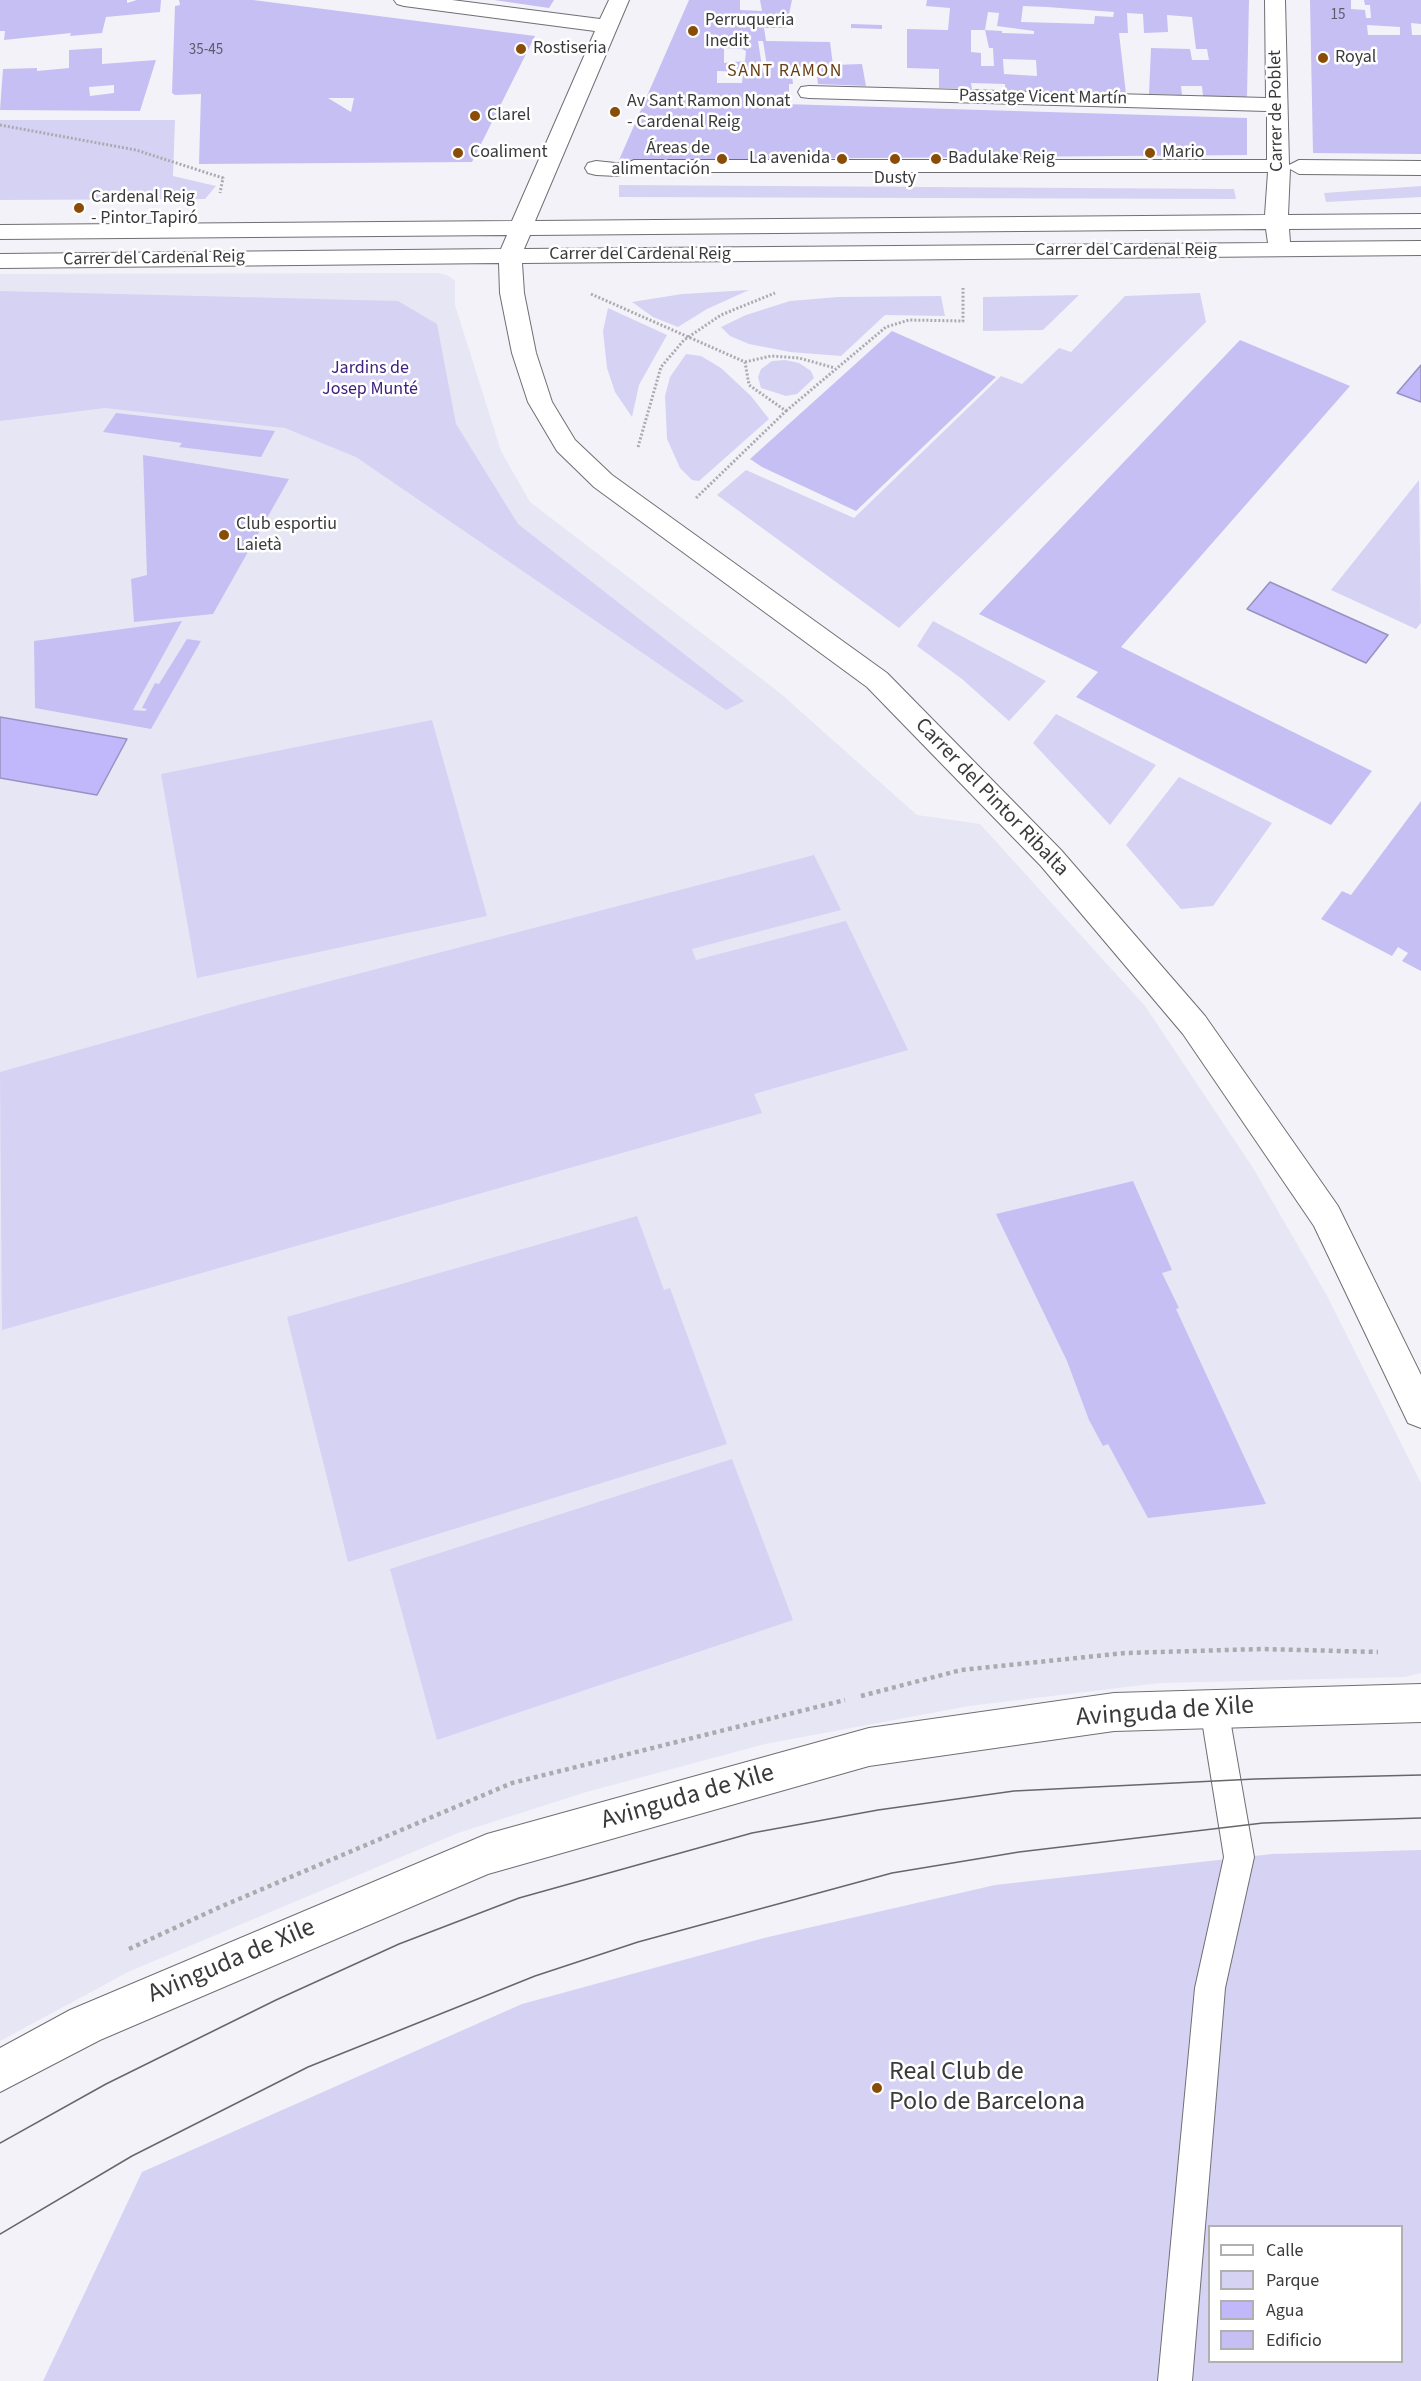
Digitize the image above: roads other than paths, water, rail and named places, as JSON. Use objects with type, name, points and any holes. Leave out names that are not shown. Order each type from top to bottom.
[{"type":"street","points":[[404,0],[606,26]]},
{"type":"street","points":[[510,256],[520,227],[619,0]]},
{"type":"street","name":"Carrer de Poblet","points":[[1275,0],[1278,105],[1276,221]]},
{"type":"street","name":"Passatge Vicent Martín","points":[[809,92],[1278,105]]},
{"type":"street","points":[[616,168],[1263,166]]},
{"type":"street","points":[[1299,167],[1421,168]]},
{"type":"street","points":[[1276,221],[1280,250]]},
{"type":"street","name":"Carrer del Cardenal Reig","points":[[0,232],[1421,221]]},
{"type":"street","name":"Carrer del Cardenal Reig","points":[[0,261],[1421,248]]},
{"type":"street","name":"Carrer del Pintor Ribalta","points":[[510,256],[512,293],[524,353],[540,402],[566,445],[603,481],[877,680],[1052,858],[1194,1025],[1326,1216],[1421,1412]]},
{"type":"street","name":"Avinguda de Xile","points":[[0,2071],[85,2025],[486,1854],[869,1747],[1114,1712],[1421,1703]]},
{"type":"lane","points":[[1175,2381],[1210,1988],[1239,1857],[1214,1708]]},
{"type":"water","points":[[1421,365],[1421,402],[1397,393]]},
{"type":"water","points":[[1270,582],[1388,635],[1366,663],[1247,609]]},
{"type":"water","points":[[0,717],[127,739],[97,795],[0,778]]},
{"type":"tram line","points":[[0,2143],[106,2084],[276,2000],[399,1944],[519,1898],[752,1833],[878,1810],[1014,1791],[1255,1779],[1421,1775]]},
{"type":"tram line","points":[[0,2234],[132,2156],[308,2067],[535,1976],[638,1942],[892,1873],[1019,1852],[1263,1823],[1421,1818]]},
{"type":"place","name":"Perruqueria Inedit","points":[[693,31]]},
{"type":"place","name":"Rostiseria","points":[[521,49]]},
{"type":"place","name":"Royal","points":[[1323,58]]},
{"type":"place","name":"Av Sant Ramon Nonat - Cardenal Reig","points":[[615,112]]},
{"type":"place","name":"Clarel","points":[[475,116]]},
{"type":"place","name":"Coaliment","points":[[458,153]]},
{"type":"place","name":"Mario","points":[[1150,153]]},
{"type":"place","name":"Áreas de alimentación","points":[[722,159]]},
{"type":"place","name":"La avenida","points":[[842,159]]},
{"type":"place","name":"Dusty","points":[[895,159]]},
{"type":"place","name":"Badulake Reig","points":[[936,159]]},
{"type":"place","name":"Cardenal Reig - Pintor Tapiró","points":[[79,208]]},
{"type":"place","name":"Club esportiu Laietà","points":[[224,535]]},
{"type":"place","name":"Real Club de Polo de Barcelona","points":[[877,2088]]},
{"type":"district","name":"SANT RAMON","points":[[785,72]]},
{"type":"park label","name":"Jardins de Josep Munté","points":[[370,379]]}]
